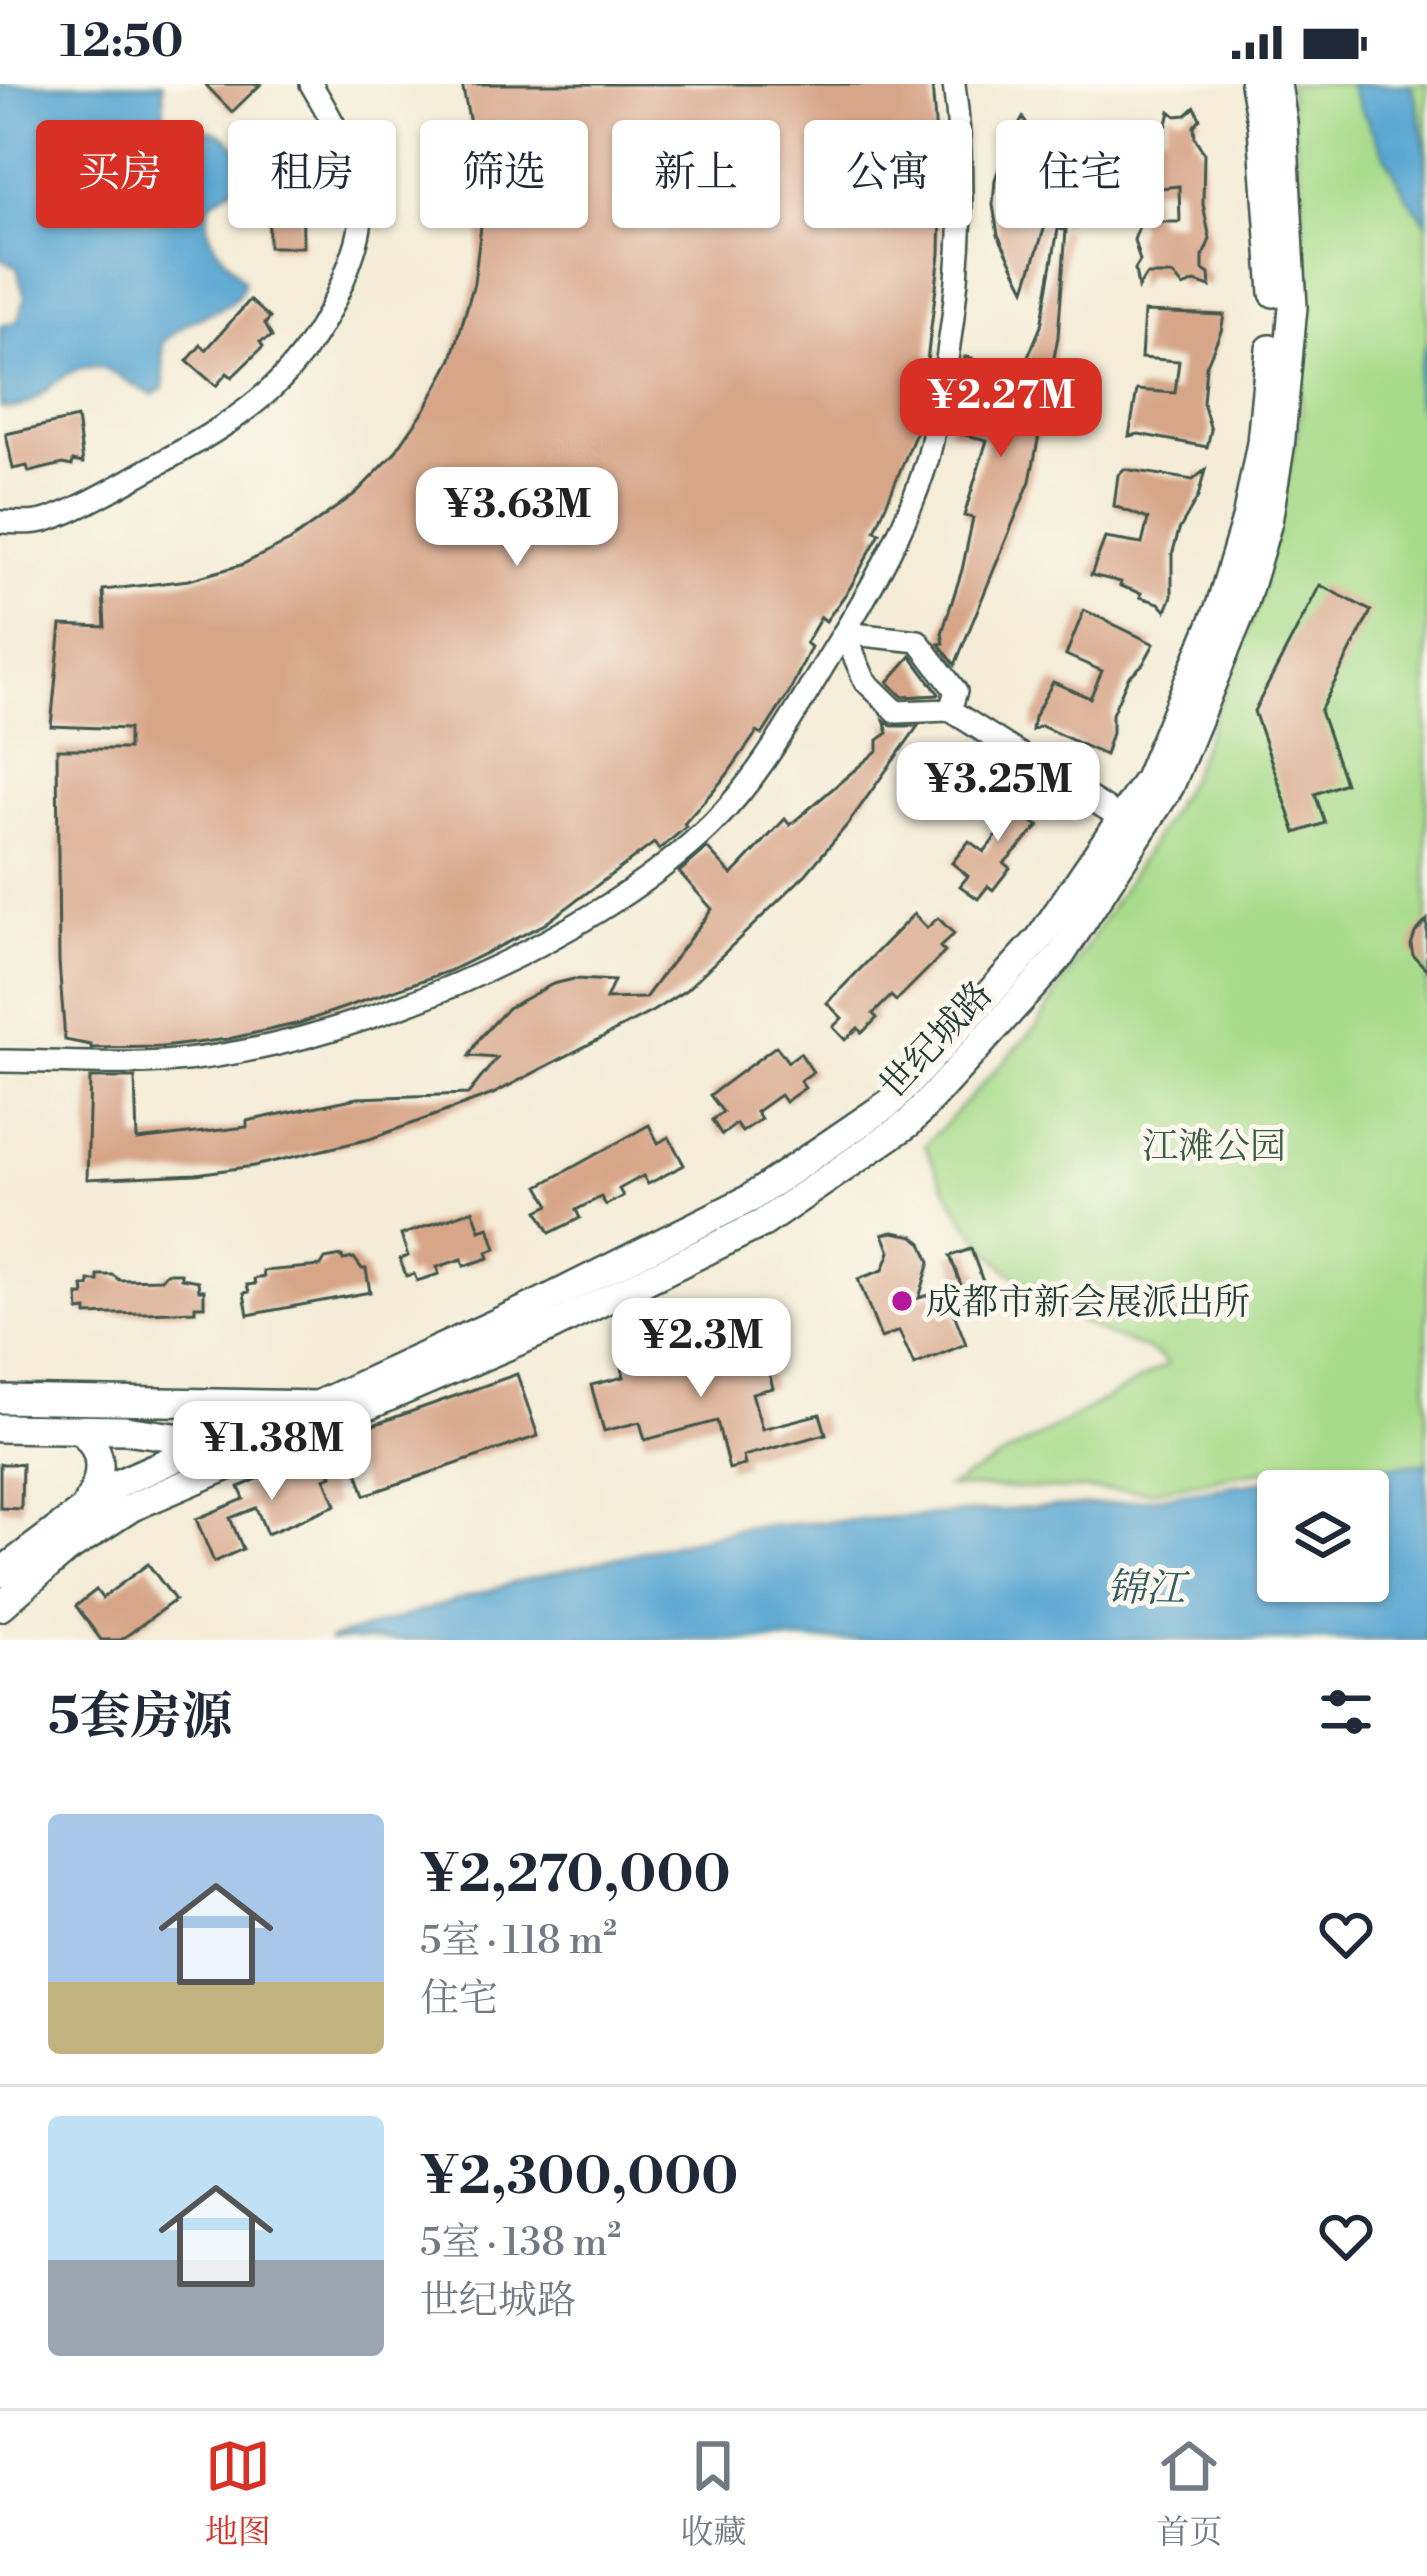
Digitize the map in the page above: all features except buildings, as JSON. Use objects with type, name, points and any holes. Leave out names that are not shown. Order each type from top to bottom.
[{"type":"main road","name":"世纪城路","points":[[0,1399],[316,1405],[749,1199],[891,1102],[1040,938],[1148,779],[1220,606],[1246,519],[1261,443],[1275,305],[1262,126],[1254,84]]},
{"type":"main road","name":"世纪城路","points":[[0,1607],[66,1550],[132,1507],[547,1329],[763,1222],[909,1123],[1061,955],[1170,786],[1242,610],[1268,523],[1293,307],[1277,84]]},
{"type":"main road","points":[[0,1573],[119,1483],[212,1442],[316,1405]]},
{"type":"main road","points":[[0,1428],[125,1430],[254,1453]]},
{"type":"main road","points":[[80,1430],[92,1440],[100,1463],[96,1490],[84,1509]]},
{"type":"street","points":[[0,522],[41,522],[199,442],[275,388],[308,348],[332,309],[357,242],[361,212],[352,164],[311,84]]},
{"type":"street","points":[[0,1061],[163,1062],[256,1049],[384,1016],[540,944],[650,876],[712,824],[766,760],[883,570],[928,460],[948,356],[963,208],[954,84]]},
{"type":"street","points":[[844,633],[918,641],[956,691],[950,710]]},
{"type":"street","points":[[844,633],[865,680],[897,712],[950,710],[1121,818]]},
{"type":"green space","name":"江滩公园","points":[[1288,84],[1427,84],[1427,1463],[1345,1470],[1257,1470],[1150,1491],[948,1487],[1167,1365],[1146,1349],[1069,1315],[1016,1277],[974,1233],[925,1145],[1036,1027],[1191,775],[1260,599],[1301,416],[1303,193]]},
{"type":"water","points":[[0,84],[163,84],[166,120],[36,120],[36,228],[204,228],[204,130],[228,139],[228,190],[210,203],[208,227],[216,246],[244,282],[229,304],[188,323],[163,342],[164,388],[153,395],[92,367],[67,374],[25,405],[0,407],[0,326],[17,322],[25,299],[17,267],[0,258]]},
{"type":"water","points":[[1348,84],[1410,84],[1423,133],[1427,223],[1407,197]]},
{"type":"water","points":[[1427,342],[1427,422],[1415,393]]},
{"type":"water","name":"锦江","points":[[1427,1463],[1427,1640],[328,1640],[519,1581],[744,1527],[1117,1503],[1257,1482],[1257,1602],[1389,1602],[1389,1470],[1345,1470]]},
{"type":"place","name":"成都市新会展派出所","points":[[902,1301]]}]
